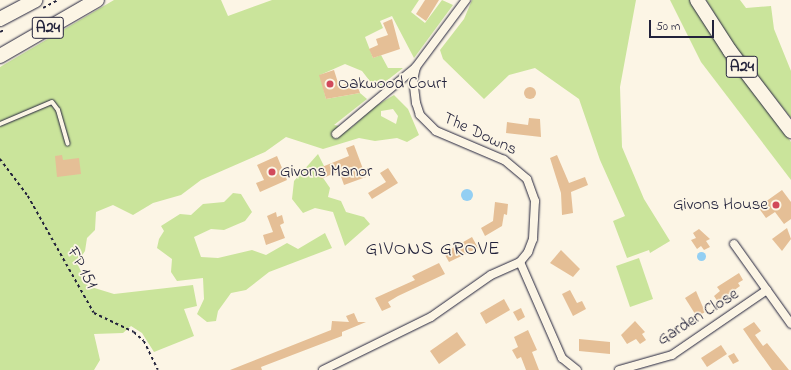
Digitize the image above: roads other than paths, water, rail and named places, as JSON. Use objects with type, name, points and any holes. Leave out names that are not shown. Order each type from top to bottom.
[{"type":"highway","name":"A24","points":[[0,19],[34,0]]},
{"type":"highway","name":"A24","points":[[0,56],[97,0]]},
{"type":"highway","name":"A24","points":[[697,0],[730,51],[791,131]]},
{"type":"street","points":[[336,134],[416,68],[466,0]]},
{"type":"street","name":"The Downs","points":[[416,68],[413,80],[416,103],[428,125],[446,138],[504,160],[530,184],[535,220],[533,239],[520,262]]},
{"type":"street","name":"Garden Close","points":[[734,244],[791,324]]},
{"type":"street","points":[[323,370],[431,317],[491,275],[520,262],[562,358],[577,370]]},
{"type":"street","name":"Garden Close","points":[[619,370],[672,355],[767,290]]},
{"type":"lane","points":[[0,124],[52,102],[58,110],[68,144]]},
{"type":"water","points":[[465,189],[469,189],[473,195],[469,201],[465,201],[461,197],[461,193]]},
{"type":"water","points":[[701,251],[706,256],[701,261],[696,256]]},
{"type":"place","name":"Oakwood Court","points":[[330,84]]},
{"type":"place","name":"Givons Manor","points":[[272,172]]},
{"type":"place","name":"Givons House","points":[[776,205]]},
{"type":"district","name":"GIVONS GROVE","points":[[433,250]]}]
